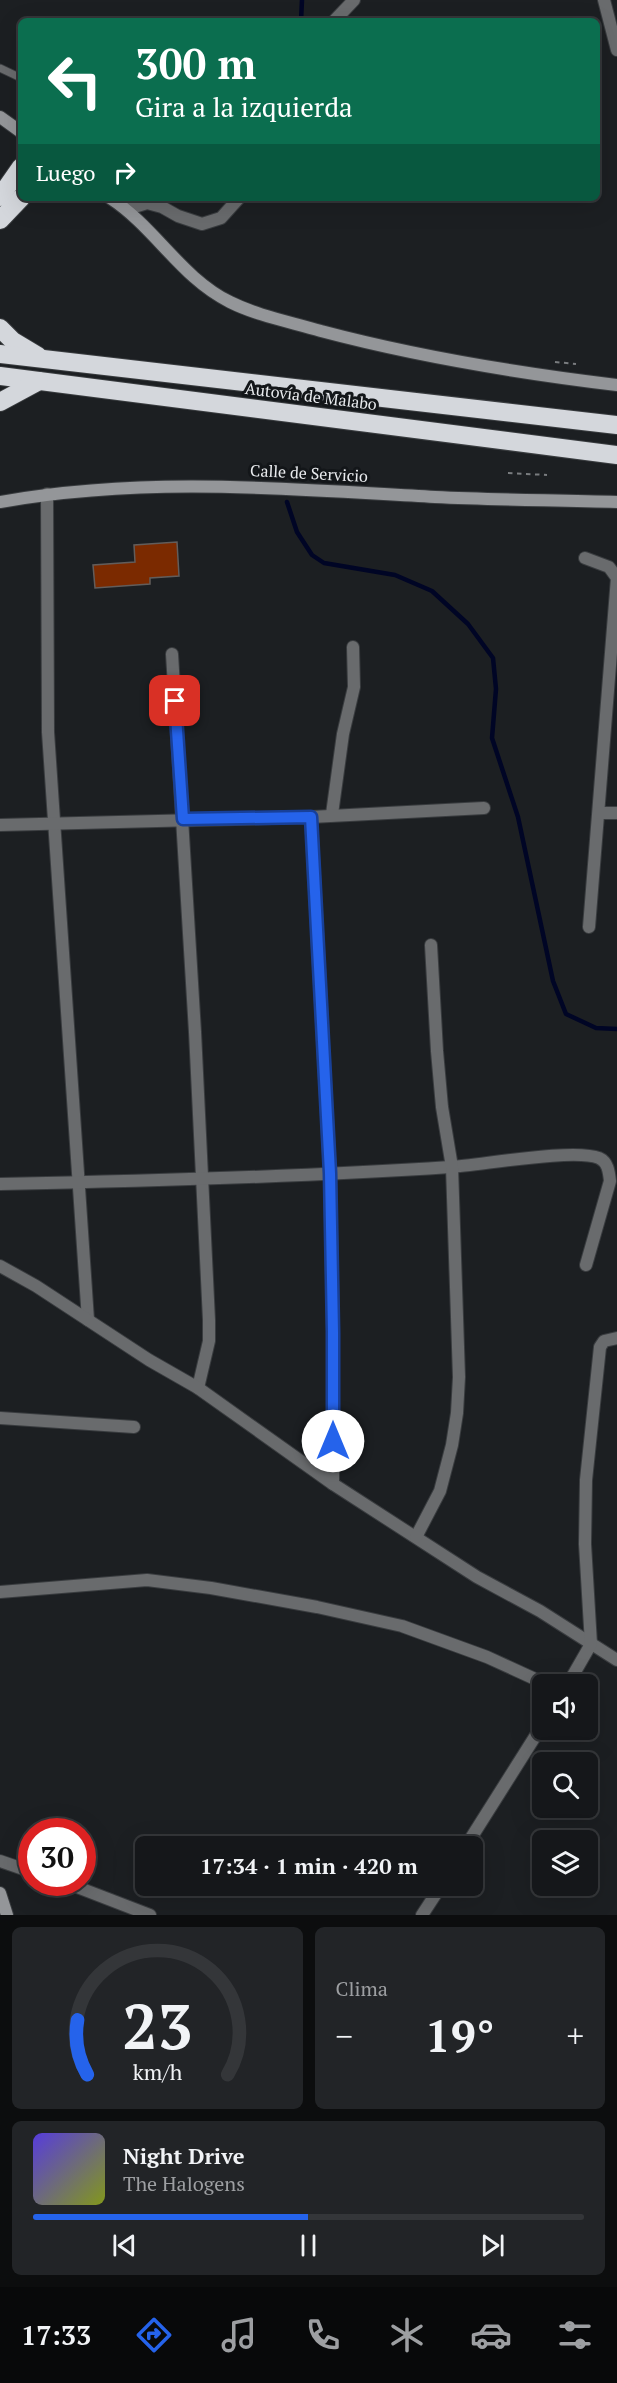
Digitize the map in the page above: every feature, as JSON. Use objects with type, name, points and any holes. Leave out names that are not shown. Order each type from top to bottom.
[{"type":"highway","points":[[0,197],[18,171]]},
{"type":"highway","points":[[0,220],[18,201]]},
{"type":"highway","points":[[0,328],[13,341],[45,360]]},
{"type":"highway","name":"Autovía de Malabo","points":[[0,354],[617,425]]},
{"type":"highway","name":"Autovía de Malabo","points":[[0,376],[617,455]]},
{"type":"highway","points":[[0,402],[39,381]]},
{"type":"street","points":[[337,18],[354,0]]},
{"type":"street","points":[[603,0],[617,50]]},
{"type":"street","points":[[0,117],[18,130]]},
{"type":"street","points":[[115,201],[128,209],[196,280],[230,302],[351,339],[440,360],[524,374],[617,385]]},
{"type":"street","points":[[128,209],[147,203],[202,224],[221,218],[235,201]]},
{"type":"street","name":"Calle de Servicio","points":[[0,502],[47,494],[112,488],[225,485],[436,497],[617,502]]},
{"type":"street","points":[[47,494],[48,732],[52,823],[88,1320]]},
{"type":"street","points":[[585,558],[609,567],[617,578],[613,685],[599,813],[590,927]]},
{"type":"street","points":[[332,814],[343,734],[354,687],[353,647]]},
{"type":"street","points":[[172,654],[183,819],[209,1320],[209,1341],[198,1388]]},
{"type":"street","points":[[0,825],[311,817],[332,814],[484,808]]},
{"type":"street","points":[[599,813],[617,813]]},
{"type":"street","points":[[311,817],[330,1173],[333,1484]]},
{"type":"street","points":[[416,1537],[440,1491],[452,1445],[459,1377],[452,1167],[436,1051],[431,945]]},
{"type":"street","points":[[0,1184],[202,1180],[452,1167],[575,1154],[600,1158],[609,1168],[610,1181],[586,1264]]},
{"type":"street","points":[[0,1266],[36,1286],[149,1360],[198,1388],[333,1484],[477,1577],[540,1611],[617,1660]]},
{"type":"street","points":[[574,1674],[591,1644],[585,1544],[586,1480],[600,1347],[604,1341],[617,1338]]},
{"type":"street","points":[[0,1418],[134,1426]]},
{"type":"street","points":[[0,1592],[147,1580],[211,1588],[316,1607],[402,1626],[487,1657],[532,1678]]},
{"type":"street","points":[[472,1836],[533,1740]]},
{"type":"street","points":[[0,1861],[18,1867]]},
{"type":"street","points":[[0,1893],[6,1915]]},
{"type":"street","points":[[96,1894],[150,1915]]},
{"type":"street","points":[[422,1915],[434,1896]]},
{"type":"lane","points":[[0,68],[18,77]]},
{"type":"path","points":[[555,362],[576,364]]},
{"type":"path","points":[[508,473],[547,476]]},
{"type":"building","points":[[177,542],[179,576],[150,578],[150,584],[95,588],[93,565],[135,562],[134,545]]},
{"type":"waterway","points":[[301,18],[302,0]]},
{"type":"waterway","points":[[287,502],[297,532],[312,555],[324,563],[395,575],[432,591],[468,624],[493,658],[496,689],[492,738],[518,817],[553,981],[566,1014],[596,1028],[617,1029]]},
{"type":"route","points":[[175,701],[183,819],[311,817],[330,1173],[333,1441]]}]
